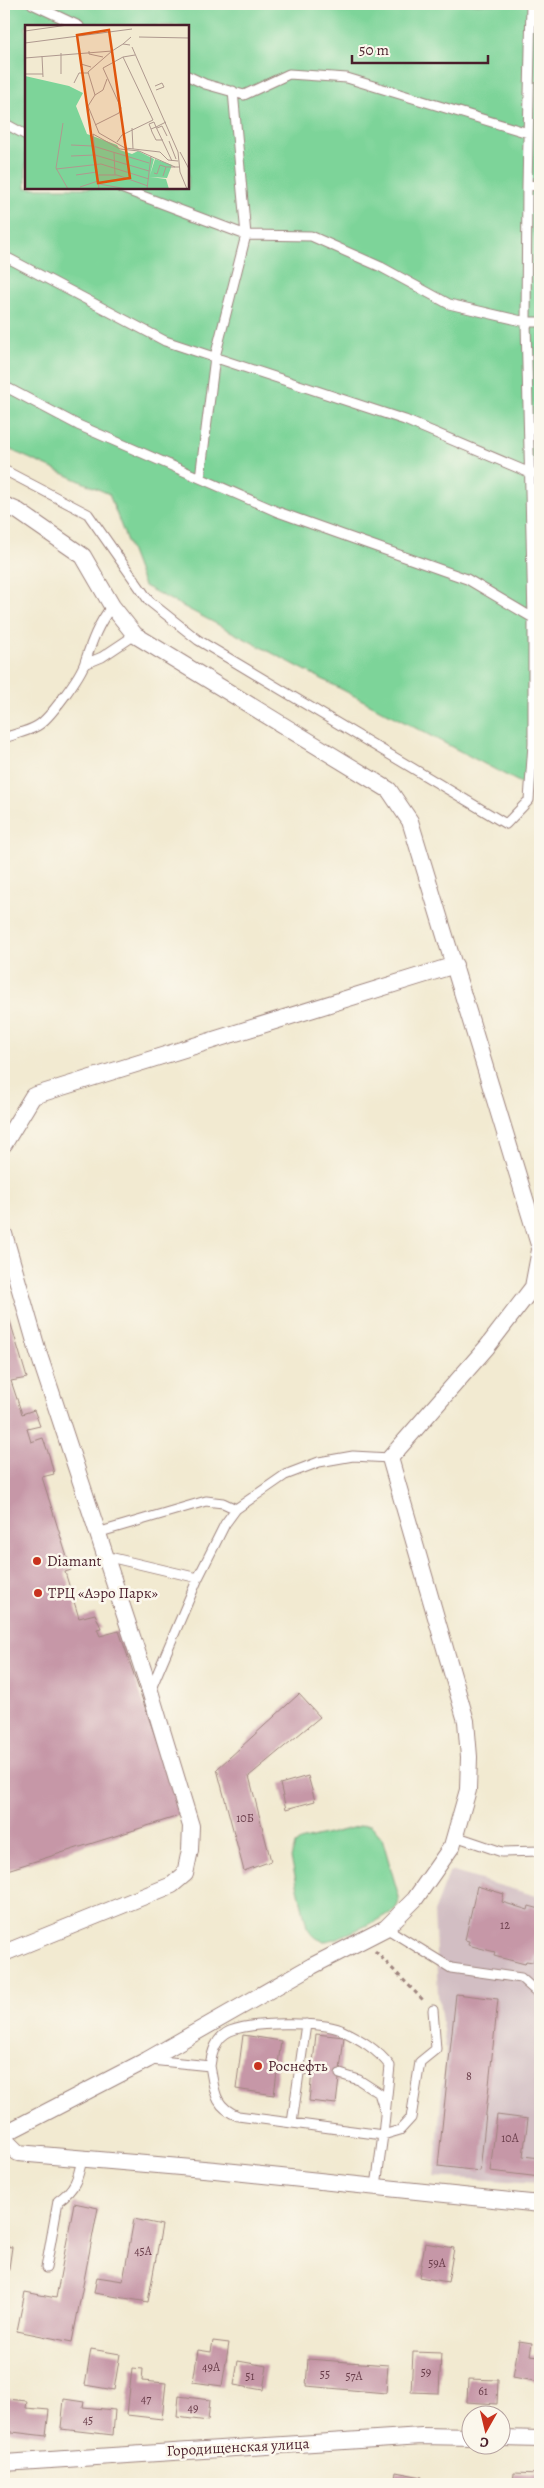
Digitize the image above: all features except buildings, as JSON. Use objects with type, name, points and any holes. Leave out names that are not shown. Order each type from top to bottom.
[{"type":"street","points":[[4,505],[18,511],[83,556],[112,606],[135,635],[389,790],[410,821],[540,1249],[533,1287],[487,1347],[390,1458],[466,1721],[469,1757],[468,1790],[452,1846],[415,1899],[386,1928],[147,2060],[4,2134]]},
{"type":"street","points":[[4,1144],[33,1096],[455,965]]},
{"type":"street","points":[[4,1234],[38,1352],[150,1691],[191,1826],[190,1850],[185,1874],[172,1885],[4,1953]]},
{"type":"street","points":[[4,2138],[18,2153],[376,2186],[540,2204]]},
{"type":"street","name":"Городищенская улица","points":[[4,2462],[422,2436],[462,2437]]},
{"type":"street","points":[[512,2438],[540,2439]]},
{"type":"lane","points":[[32,4],[77,25]]},
{"type":"lane","points":[[4,470],[88,514],[148,601],[198,640],[506,824],[529,800],[533,744],[536,618],[526,322],[526,186],[535,31],[531,4]]},
{"type":"lane","points":[[189,76],[205,84],[244,95],[289,74],[347,78],[528,133]]},
{"type":"lane","points":[[200,478],[215,357],[246,235],[233,92]]},
{"type":"lane","points":[[4,123],[25,134]]},
{"type":"lane","points":[[526,186],[540,185]]},
{"type":"lane","points":[[124,189],[246,235],[311,236],[382,267],[449,304],[526,322],[540,322]]},
{"type":"lane","points":[[4,256],[165,340],[405,420],[530,472],[540,473]]},
{"type":"lane","points":[[4,386],[78,425],[278,512],[467,579],[536,618]]},
{"type":"lane","points":[[4,738],[38,726],[54,711],[85,664],[94,636],[102,619],[112,606]]},
{"type":"lane","points":[[85,664],[102,657],[135,635]]},
{"type":"lane","points":[[150,1691],[198,1578],[225,1524],[236,1509],[285,1475],[319,1462],[353,1456],[390,1458]]},
{"type":"lane","points":[[97,1533],[206,1501],[223,1503],[236,1509]]},
{"type":"lane","points":[[105,1556],[198,1578]]},
{"type":"lane","points":[[455,1836],[502,1852],[540,1851]]},
{"type":"lane","points":[[386,1928],[451,1968],[521,1978],[540,1995]]},
{"type":"lane","points":[[376,2186],[383,2134],[386,2111],[390,2066],[377,2050],[339,2029],[306,2024],[259,2026],[229,2031],[213,2048],[210,2066],[217,2098],[224,2110],[238,2116],[383,2134],[400,2130],[412,2118],[420,2062],[436,2049],[433,2010]]},
{"type":"lane","points":[[292,2123],[306,2024]]},
{"type":"lane","points":[[147,2060],[210,2066]]},
{"type":"lane","points":[[300,2069],[312,2070]]},
{"type":"lane","points":[[340,2074],[359,2080],[378,2093],[386,2111]]},
{"type":"lane","points":[[46,2268],[58,2201],[71,2192],[78,2181],[82,2160]]},
{"type":"path","points":[[364,1940],[433,2010]]},
{"type":"shaded area","points":[[450,1871],[540,1897],[540,2183],[434,2177],[446,2050],[438,1994],[434,1912]]},
{"type":"green space","points":[[4,4],[540,4],[540,793],[144,586],[109,494],[4,447]]},
{"type":"green space","points":[[364,1825],[371,1825],[382,1838],[399,1901],[392,1912],[374,1922],[330,1940],[319,1939],[307,1927],[291,1858],[295,1845],[300,1841]]},
{"type":"place","name":"Diamant","points":[[37,1561]]},
{"type":"place","name":"ТРЦ «Аэро Парк»","points":[[38,1593]]},
{"type":"place","name":"Роснефть","points":[[258,2066]]}]
